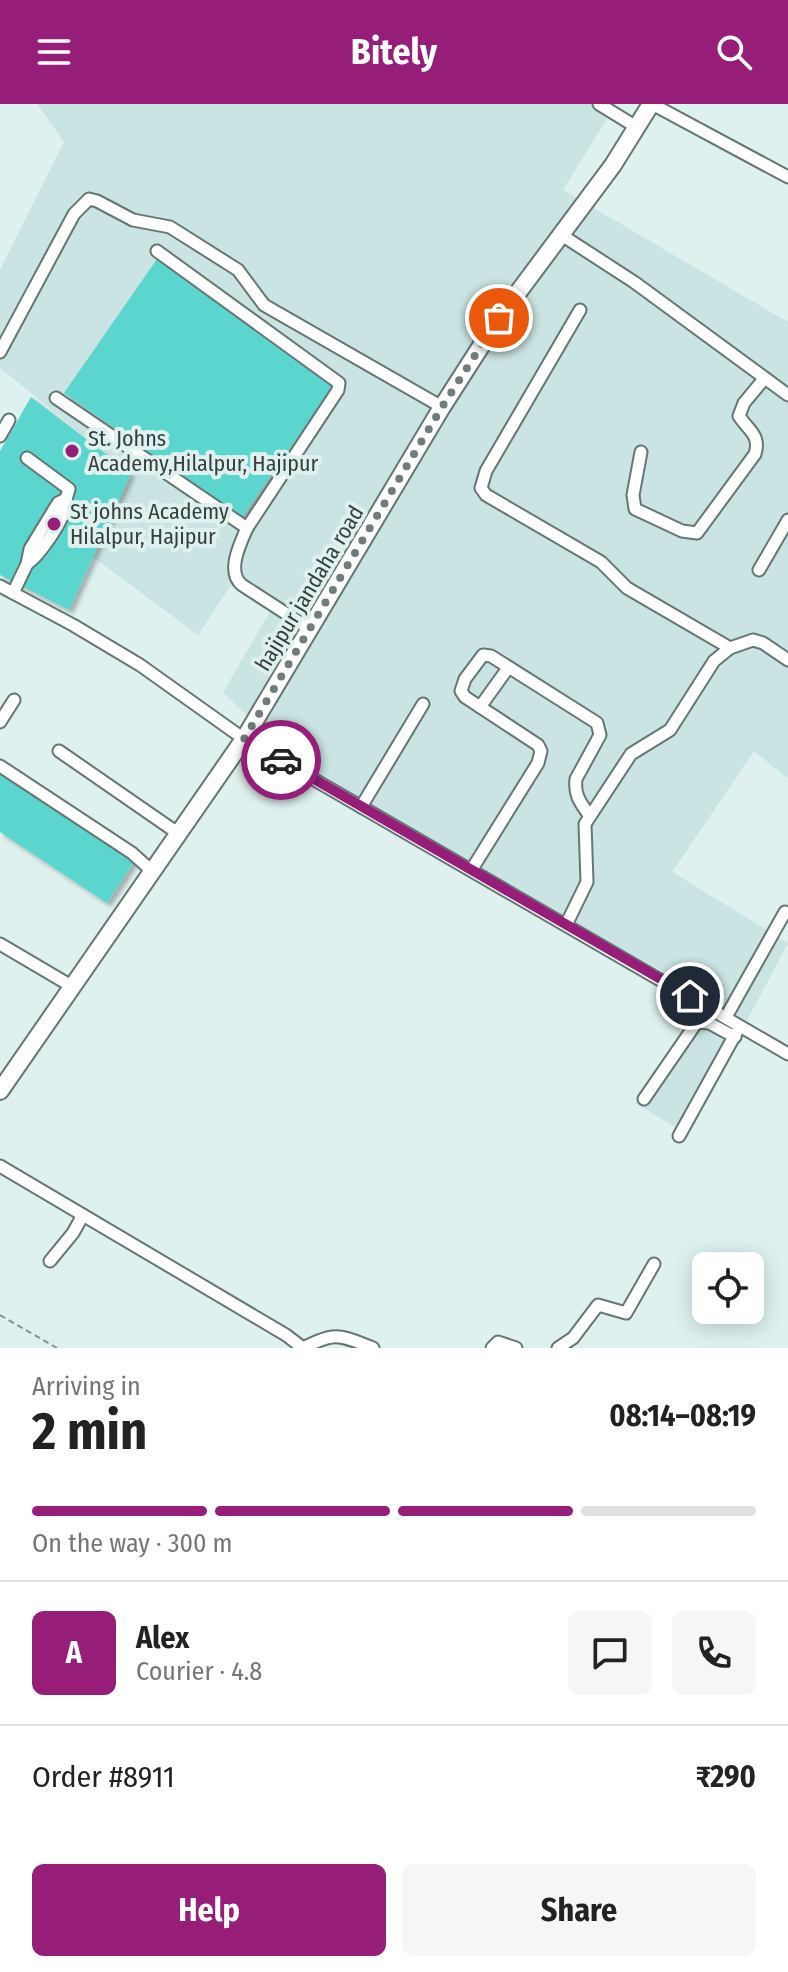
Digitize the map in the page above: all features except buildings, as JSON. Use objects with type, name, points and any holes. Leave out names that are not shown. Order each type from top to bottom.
[{"type":"highway","name":"hajipur jandaha road","points":[[0,1091],[244,739],[442,407],[510,301],[596,190],[652,104]]},
{"type":"street","points":[[599,104],[638,128]]},
{"type":"street","points":[[652,104],[788,177]]},
{"type":"street","points":[[0,352],[74,214],[89,199],[133,220],[170,227],[238,270],[264,305],[442,407]]},
{"type":"street","points":[[560,234],[634,282],[788,395]]},
{"type":"street","points":[[157,251],[339,383],[338,390],[247,528],[236,563],[236,580],[310,629]]},
{"type":"street","points":[[580,310],[486,471],[481,488],[486,495],[601,562],[635,593],[730,648]]},
{"type":"street","points":[[641,452],[633,495],[635,509],[690,534],[697,533],[755,454],[757,438],[739,416],[744,403],[764,379]]},
{"type":"street","points":[[56,398],[247,528]]},
{"type":"street","points":[[0,436],[9,420]]},
{"type":"street","points":[[13,593],[27,564],[37,557],[63,512],[68,493],[67,486],[27,458]]},
{"type":"street","points":[[759,570],[788,520]]},
{"type":"street","points":[[0,586],[140,665],[244,739],[726,1017],[738,1031]]},
{"type":"street","points":[[566,925],[587,882],[584,832],[589,815],[631,754],[670,730],[714,661],[730,648],[753,640],[787,657]]},
{"type":"street","points":[[472,869],[538,763],[541,751],[538,745],[465,697],[461,685],[479,657],[486,654],[597,723],[600,735],[576,779],[575,787],[575,794],[589,815]]},
{"type":"street","points":[[480,707],[508,668]]},
{"type":"street","points":[[0,722],[14,700]]},
{"type":"street","points":[[361,807],[423,704]]},
{"type":"street","points":[[59,751],[179,834]]},
{"type":"street","points":[[0,766],[132,853],[153,872]]},
{"type":"street","points":[[726,1017],[785,912]]},
{"type":"street","points":[[0,944],[73,987]]},
{"type":"street","points":[[644,1099],[697,1022],[738,1031],[788,1054]]},
{"type":"street","points":[[679,1136],[738,1031]]},
{"type":"street","points":[[0,1166],[303,1348],[322,1338],[337,1335],[373,1348]]},
{"type":"street","points":[[50,1261],[83,1215]]},
{"type":"street","points":[[558,1348],[573,1338],[598,1305],[626,1313],[654,1264]]},
{"type":"street","points":[[492,1348],[498,1342],[516,1348]]},
{"type":"path","points":[[0,1315],[57,1348]]},
{"type":"shaded area","points":[[37,104],[616,104],[563,190],[788,322],[788,779],[754,751],[672,872],[788,943],[687,1134],[635,1103],[714,1000],[304,772],[223,692],[274,605],[235,579],[198,635],[81,548],[131,473],[0,368],[0,270],[64,142]]},
{"type":"way so far","points":[[281,760],[244,739],[442,407],[499,318]]},
{"type":"place","name":"St. Johns Academy,Hilalpur, Hajipur","points":[[72,451]]},
{"type":"place","name":"St johns Academy Hilalpur, Hajipur","points":[[54,524]]},
{"type":"route","points":[[281,760],[690,996]]}]
